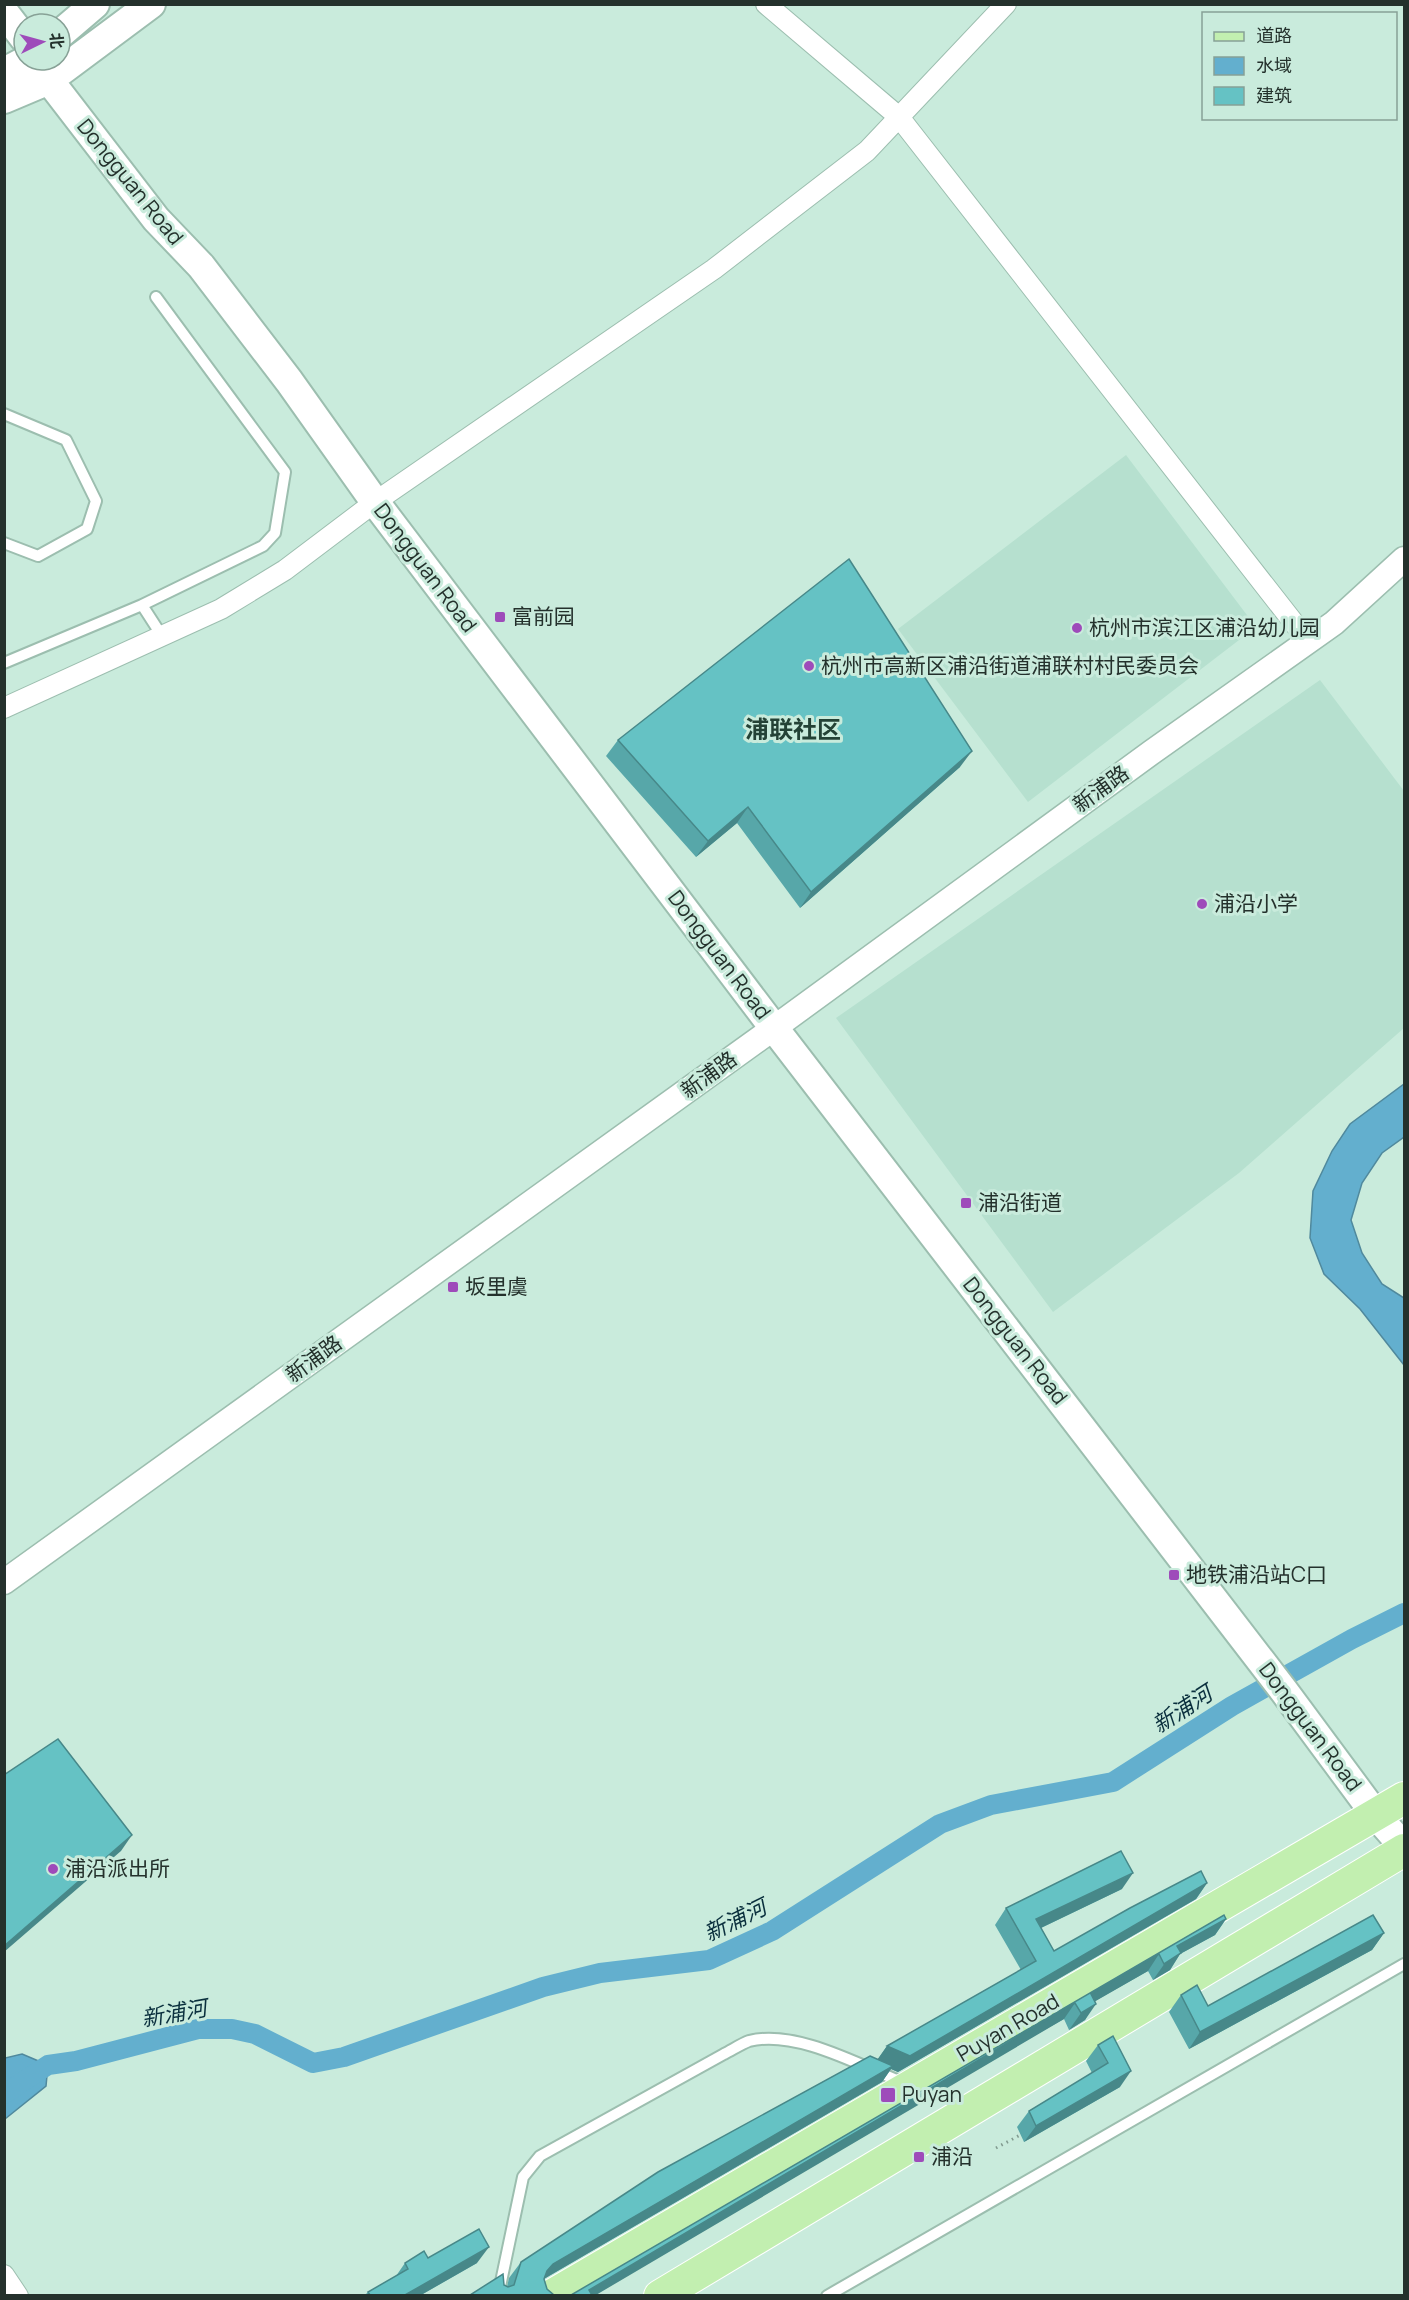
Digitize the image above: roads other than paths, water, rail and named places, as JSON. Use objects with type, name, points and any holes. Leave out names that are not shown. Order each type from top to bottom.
[{"type":"main road","points":[[72,24],[95,4]]},
{"type":"main road","points":[[72,53],[151,4]]},
{"type":"main road","points":[[4,99],[41,72]]},
{"type":"main road","name":"Dongguan Road","points":[[46,72],[156,219],[207,275],[289,381],[375,502],[774,1028],[1284,1691],[1375,1814],[1404,1848]]},
{"type":"main road","name":"Puyan Road","points":[[551,2295],[1404,1798]]},
{"type":"main road","points":[[660,2295],[1404,1848]]},
{"type":"street","points":[[766,4],[899,117],[1308,641]]},
{"type":"street","points":[[4,708],[221,609],[285,570],[375,502],[714,269],[867,151],[1006,4]]},
{"type":"street","name":"新浦路","points":[[4,1582],[774,1028],[1142,759],[1334,623],[1404,559]]},
{"type":"street","points":[[4,2275],[18,2295]]},
{"type":"lane","points":[[4,663],[142,605],[263,546],[274,533],[285,472],[156,297]]},
{"type":"lane","points":[[4,414],[66,440],[96,501],[87,529],[38,556],[4,543]]},
{"type":"lane","points":[[142,605],[162,636]]},
{"type":"lane","points":[[827,2295],[1404,1964]]},
{"type":"lane","points":[[498,2295],[523,2177],[540,2156],[724,2054],[748,2042],[774,2038],[808,2044],[910,2086]]},
{"type":"water","points":[[1404,1084],[1404,1137],[1382,1153],[1362,1183],[1351,1220],[1362,1253],[1382,1284],[1404,1298],[1404,1365],[1360,1309],[1324,1274],[1310,1238],[1313,1191],[1332,1151],[1350,1124]]},
{"type":"water","points":[[22,2054],[48,2065],[46,2086],[5,2119],[5,2058]]},
{"type":"waterway","name":"新浦河","points":[[4,2094],[48,2065],[76,2061],[198,2029],[232,2029],[255,2034],[313,2063],[344,2057],[543,1987],[600,1973],[709,1960],[772,1931],[940,1824],[991,1805],[1113,1782],[1232,1706],[1352,1639],[1404,1613]]},
{"type":"place","name":"富前园","points":[[500,617]]},
{"type":"place","name":"杭州市滨江区浦沿幼儿园","points":[[1077,628]]},
{"type":"place","name":"杭州市高新区浦沿街道浦联村村民委员会","points":[[809,666]]},
{"type":"place","name":"浦沿小学","points":[[1202,904]]},
{"type":"place","name":"浦沿街道","points":[[966,1203]]},
{"type":"place","name":"坂里虞","points":[[453,1287]]},
{"type":"place","name":"地铁浦沿站C口","points":[[1174,1575]]},
{"type":"place","name":"浦沿派出所","points":[[53,1869]]},
{"type":"place","name":"Puyan","points":[[888,2095]]},
{"type":"place","name":"浦沿","points":[[919,2157]]},
{"type":"district","name":"浦联社区","points":[[793,730]]}]
